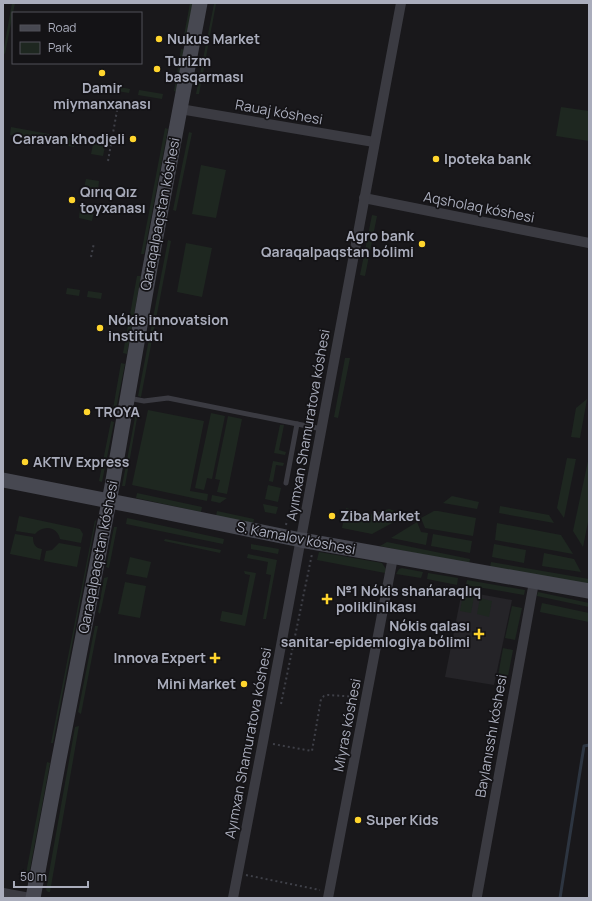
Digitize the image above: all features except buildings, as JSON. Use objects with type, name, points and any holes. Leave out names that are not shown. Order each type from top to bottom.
[{"type":"street","name":"Qaraqalpaqstan kóshesi","points":[[33,898],[109,501],[150,268],[200,3]]},
{"type":"street","name":"Ayımxan Shamuratova kóshesi","points":[[232,898],[322,429],[374,142],[401,3]]},
{"type":"street","name":"Rauaj kóshesi","points":[[180,109],[374,142]]},
{"type":"street","name":"Aqsholaq kóshesi","points":[[364,198],[589,243]]},
{"type":"street","name":"S. Kamalov kóshesi","points":[[3,480],[301,540],[589,591]]},
{"type":"street","name":"Miyras kóshesi","points":[[329,895],[393,557]]},
{"type":"street","name":"Baylanısshı kóshesi","points":[[477,896],[534,582]]},
{"type":"street","points":[[3,893],[30,898]]},
{"type":"lane","points":[[127,398],[144,401],[168,398],[322,429]]},
{"type":"lane","points":[[286,484],[297,424]]},
{"type":"path","points":[[108,161],[118,105]]},
{"type":"path","points":[[91,257],[94,243]]},
{"type":"path","points":[[286,525],[287,520]]},
{"type":"path","points":[[281,706],[313,550]]},
{"type":"path","points":[[272,751],[273,744],[312,751],[321,699],[324,696],[367,697]]},
{"type":"path","points":[[237,874],[329,895]]},
{"type":"shaded area","name":"Nókis qalası sanitar-epidemlogiya bólimi","points":[[462,591],[512,600],[494,685],[445,677]]},
{"type":"green space","points":[[12,3],[15,3],[12,12],[5,54],[3,53]]},
{"type":"green space","points":[[190,3],[193,3],[186,42],[183,41]]},
{"type":"green space","points":[[214,4],[216,4],[199,94],[196,94]]},
{"type":"green space","points":[[181,49],[185,50],[177,92],[174,91]]},
{"type":"green space","points":[[100,83],[130,89],[129,93],[99,88]]},
{"type":"green space","points":[[139,90],[163,94],[162,99],[138,95]]},
{"type":"green space","points":[[561,107],[589,111],[589,141],[556,136]]},
{"type":"green space","points":[[11,127],[76,139],[74,147],[10,135]]},
{"type":"green space","points":[[165,128],[168,129],[144,254],[141,254]]},
{"type":"green space","points":[[189,132],[192,133],[176,211],[173,210]]},
{"type":"green space","points":[[94,140],[106,142],[103,156],[91,154]]},
{"type":"green space","points":[[201,165],[226,170],[216,218],[192,214]]},
{"type":"green space","points":[[86,179],[99,181],[98,191],[84,188]]},
{"type":"green space","points":[[80,209],[94,211],[92,221],[79,218]]},
{"type":"green space","points":[[372,215],[377,216],[365,276],[360,275]]},
{"type":"green space","points":[[168,240],[171,241],[141,397],[138,396]]},
{"type":"green space","points":[[186,243],[212,248],[202,297],[177,292]]},
{"type":"green space","points":[[137,276],[141,276],[127,354],[123,353]]},
{"type":"green space","points":[[67,288],[80,290],[79,296],[66,294]]},
{"type":"green space","points":[[88,291],[102,293],[101,299],[87,297]]},
{"type":"green space","points":[[345,358],[350,358],[338,418],[334,417]]},
{"type":"green space","points":[[121,363],[125,364],[116,409],[113,409]]},
{"type":"green space","points":[[587,399],[580,438],[571,437],[576,408]]},
{"type":"green space","points":[[137,407],[139,407],[125,486],[122,486]]},
{"type":"green space","points":[[148,410],[204,421],[190,491],[208,494],[207,501],[132,485]]},
{"type":"green space","points":[[211,413],[225,416],[212,479],[207,478],[204,490],[195,488]]},
{"type":"green space","points":[[228,416],[242,419],[227,494],[217,492],[220,480],[215,479]]},
{"type":"green space","points":[[111,421],[114,422],[102,482],[99,481]]},
{"type":"green space","points":[[280,425],[284,425],[279,450],[286,452],[285,455],[274,453]]},
{"type":"green space","points":[[567,458],[576,459],[564,518],[557,508]]},
{"type":"green space","points":[[273,461],[284,463],[283,466],[276,465],[273,482],[269,481]]},
{"type":"green space","points":[[588,461],[589,517],[583,547],[573,531]]},
{"type":"green space","points":[[268,485],[281,488],[278,502],[265,499]]},
{"type":"green space","points":[[137,493],[202,507],[201,512],[136,498]]},
{"type":"green space","points":[[212,495],[227,498],[220,503],[211,501]]},
{"type":"green space","points":[[452,496],[479,502],[477,509],[443,503]]},
{"type":"green space","points":[[263,504],[278,507],[276,514],[265,512]]},
{"type":"green space","points":[[500,506],[549,515],[554,523],[499,513]]},
{"type":"green space","points":[[346,508],[369,515],[389,509],[398,512],[394,522],[372,534],[342,528]]},
{"type":"green space","points":[[217,511],[254,519],[253,524],[216,516]]},
{"type":"green space","points":[[434,511],[476,518],[473,536],[425,528],[421,518]]},
{"type":"green space","points":[[19,516],[80,529],[83,534],[81,543],[60,539],[56,531],[49,528],[42,529],[35,534],[16,531]]},
{"type":"green space","points":[[127,518],[224,539],[223,544],[126,524]]},
{"type":"green space","points":[[95,520],[53,743],[51,743]]},
{"type":"green space","points":[[417,522],[421,532],[428,533],[426,545],[391,538]]},
{"type":"green space","points":[[497,523],[561,535],[573,554],[495,540]]},
{"type":"green space","points":[[114,527],[117,527],[109,568],[106,567]]},
{"type":"green space","points":[[15,534],[33,537],[33,542],[35,545],[42,549],[40,560],[10,554]]},
{"type":"green space","points":[[433,534],[472,541],[470,553],[431,546]]},
{"type":"green space","points":[[165,539],[221,550],[220,553],[164,541]]},
{"type":"green space","points":[[387,542],[470,559],[469,564],[380,546]]},
{"type":"green space","points":[[59,543],[81,547],[77,567],[44,561],[46,551],[52,550]]},
{"type":"green space","points":[[251,544],[279,549],[278,554],[251,549]]},
{"type":"green space","points":[[494,544],[526,550],[524,563],[492,557]]},
{"type":"green space","points":[[319,552],[382,563],[386,569],[385,573],[317,560]]},
{"type":"green space","points":[[544,553],[574,559],[581,572],[542,566]]},
{"type":"green space","points":[[248,554],[277,560],[266,619],[263,619],[271,575],[266,574],[268,562],[247,558]]},
{"type":"green space","points":[[130,557],[151,562],[147,578],[126,574]]},
{"type":"green space","points":[[491,562],[589,579],[589,584],[490,567]]},
{"type":"green space","points":[[402,568],[423,572],[421,578],[396,574],[399,569]]},
{"type":"green space","points":[[244,571],[256,573],[245,626],[220,621],[222,611],[242,615],[250,575],[245,574]]},
{"type":"green space","points":[[428,573],[458,578],[457,585],[427,579]]},
{"type":"green space","points":[[108,577],[100,614],[98,612],[104,578]]},
{"type":"green space","points":[[467,580],[525,590],[524,595],[466,585]]},
{"type":"green space","points":[[125,582],[146,586],[140,618],[118,614]]},
{"type":"green space","points":[[538,592],[589,603],[589,607],[537,596]]},
{"type":"green space","points":[[463,595],[474,597],[471,613],[460,611]]},
{"type":"green space","points":[[480,598],[492,601],[489,617],[477,614]]},
{"type":"green space","points":[[542,603],[589,613],[589,622],[540,612]]},
{"type":"green space","points":[[512,606],[522,608],[515,640],[505,638]]},
{"type":"green space","points":[[95,626],[98,626],[81,714],[78,712]]},
{"type":"green space","points":[[503,648],[513,650],[508,676],[506,677],[498,676]]},
{"type":"green space","points":[[79,726],[50,892],[48,892],[46,890],[75,727]]},
{"type":"green space","points":[[47,762],[50,763],[28,880],[25,879]]},
{"type":"waterway","points":[[560,898],[584,746],[589,745]]},
{"type":"place","name":"Nukus Market","points":[[159,39]]},
{"type":"place","name":"Turizm basqarması","points":[[157,69]]},
{"type":"place","name":"Damir miymanxanası","points":[[102,73]]},
{"type":"place","name":"Caravan khodjeli","points":[[133,139]]},
{"type":"place","name":"Ipoteka bank","points":[[436,159]]},
{"type":"place","name":"Qırıq Qız toyxanası","points":[[72,200]]},
{"type":"place","name":"Agro bank Qaraqalpaqstan bólimi","points":[[422,244]]},
{"type":"place","name":"Nókis innovatsion institutı","points":[[100,328]]},
{"type":"place","name":"TROYA","points":[[87,412]]},
{"type":"place","name":"AKTIV Express","points":[[25,462]]},
{"type":"place","name":"Ziba Market","points":[[332,516]]},
{"type":"place","name":"№1 Nókis shańaraqlıq poliklinikası","points":[[327,599]]},
{"type":"place","name":"Nókis qalası sanitar-epidemlogiya bólimi","points":[[479,634]]},
{"type":"place","name":"Innova Expert","points":[[215,658]]},
{"type":"place","name":"Mini Market","points":[[244,684]]},
{"type":"place","name":"Super Kids","points":[[358,820]]}]
